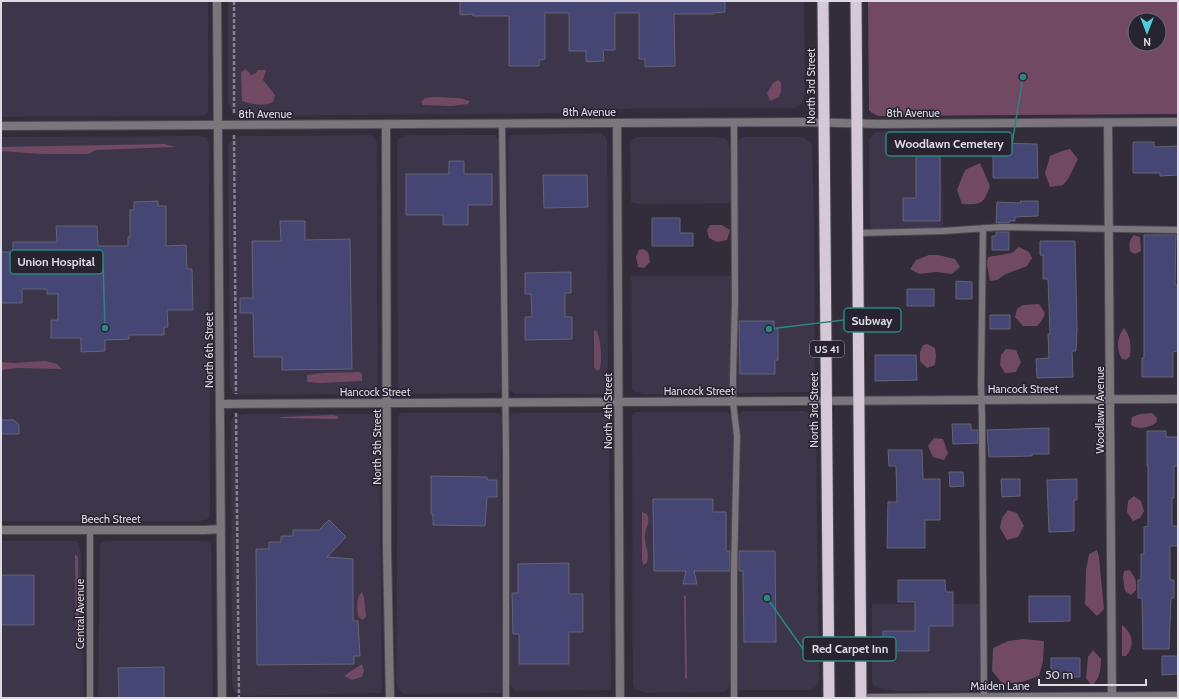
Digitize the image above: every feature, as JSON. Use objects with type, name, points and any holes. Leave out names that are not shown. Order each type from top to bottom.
[{"type":"highway","name":"North 3rd Street","points":[[823,1],[829,698]]},
{"type":"highway","name":"US 41","points":[[856,1],[861,698]]},
{"type":"street","name":"North 6th Street","points":[[217,1],[222,698]]},
{"type":"street","name":"8th Avenue","points":[[1,126],[734,122],[824,122],[857,124],[1178,122]]},
{"type":"street","name":"Woodlawn Avenue","points":[[1108,122],[1112,697]]},
{"type":"street","name":"North 4th Street","points":[[617,123],[620,698]]},
{"type":"street","name":"North 5th Street","points":[[386,124],[388,600],[390,698]]},
{"type":"street","name":"Hancock Street","points":[[220,404],[1178,399]]},
{"type":"street","name":"Beech Street","points":[[1,530],[221,529]]},
{"type":"street","name":"Maiden Lane","points":[[870,698],[1178,696]]},
{"type":"lane","points":[[734,122],[735,300],[733,353],[734,402],[737,436],[734,572],[734,698]]},
{"type":"lane","points":[[502,124],[506,403],[506,698]]},
{"type":"lane","points":[[983,228],[981,400],[984,698]]},
{"type":"lane","points":[[858,233],[943,231],[983,228],[1178,230]]},
{"type":"lane","name":"Central Avenue","points":[[90,530],[90,698]]},
{"type":"path","points":[[234,1],[239,698]]},
{"type":"shaded area","points":[[1,1],[208,1],[208,112],[205,115],[199,116],[1,117]]},
{"type":"shaded area","points":[[228,1],[804,1],[805,94],[801,104],[794,108],[605,109],[594,113],[239,116],[232,112],[228,103]]},
{"type":"shaded area","points":[[868,1],[1178,1],[1178,114],[878,116],[869,110]]},
{"type":"shaded area","points":[[246,69],[251,75],[256,73],[258,70],[266,70],[263,80],[275,95],[273,102],[261,105],[242,101],[241,72]]},
{"type":"shaded area","points":[[778,80],[781,82],[779,97],[770,101],[767,93],[773,83]]},
{"type":"shaded area","points":[[425,98],[459,98],[470,101],[468,104],[451,106],[423,105],[421,102]]},
{"type":"shaded area","points":[[876,132],[941,132],[943,228],[872,229],[870,226],[869,140]]},
{"type":"shaded area","points":[[601,133],[607,140],[608,391],[603,394],[514,394],[509,389],[508,137],[512,135]]},
{"type":"shaded area","points":[[369,135],[374,137],[377,143],[378,393],[235,395],[232,393],[230,387],[228,144],[233,138],[241,136]]},
{"type":"shaded area","points":[[407,135],[495,135],[499,140],[501,388],[500,392],[498,393],[403,394],[398,390],[397,142],[398,139]]},
{"type":"shaded area","points":[[1,137],[205,137],[209,144],[210,516],[208,519],[202,521],[1,521]]},
{"type":"shaded area","points":[[637,137],[723,138],[727,141],[730,147],[732,202],[639,204],[631,202],[630,145],[632,140]]},
{"type":"shaded area","points":[[742,137],[803,137],[810,142],[812,146],[815,383],[813,388],[808,392],[738,393],[737,391],[738,147],[739,140]]},
{"type":"shaded area","points":[[165,144],[175,147],[96,150],[88,154],[41,154],[1,151],[1,147]]},
{"type":"shaded area","points":[[1070,149],[1078,159],[1068,179],[1063,185],[1050,187],[1045,173],[1050,156]]},
{"type":"shaded area","points":[[980,163],[990,186],[986,197],[978,203],[962,204],[957,190],[965,170]]},
{"type":"shaded area","points":[[710,225],[722,225],[730,230],[727,240],[717,242],[709,238],[707,230]]},
{"type":"shaded area","points":[[1134,235],[1140,237],[1141,251],[1135,254],[1130,251],[1130,240]]},
{"type":"shaded area","points":[[1019,247],[1029,252],[1032,258],[1027,266],[1006,274],[997,280],[990,281],[987,265],[988,257],[1012,253]]},
{"type":"shaded area","points":[[643,249],[648,252],[650,262],[644,268],[638,267],[636,257],[639,250]]},
{"type":"shaded area","points":[[929,255],[938,255],[955,259],[960,267],[952,274],[936,272],[919,274],[910,269],[916,260]]},
{"type":"shaded area","points":[[631,276],[733,276],[731,389],[727,393],[645,394],[633,391]]},
{"type":"shaded area","points":[[1039,304],[1045,313],[1043,319],[1037,326],[1023,326],[1015,317],[1017,309],[1023,305]]},
{"type":"shaded area","points":[[1124,328],[1128,335],[1130,345],[1130,356],[1126,360],[1122,359],[1118,347],[1120,335]]},
{"type":"shaded area","points":[[594,330],[597,331],[601,350],[600,369],[597,371],[594,367]]},
{"type":"shaded area","points":[[927,344],[935,348],[936,356],[935,365],[927,368],[920,361],[920,352],[923,345]]},
{"type":"shaded area","points":[[1006,349],[1016,350],[1021,362],[1016,372],[1005,373],[1000,365],[1001,355]]},
{"type":"shaded area","points":[[45,361],[57,364],[62,369],[16,368],[1,370],[1,362],[14,363]]},
{"type":"shaded area","points":[[360,372],[362,374],[362,381],[320,383],[307,382],[307,375]]},
{"type":"shaded area","points":[[742,411],[804,411],[813,415],[816,423],[819,680],[817,686],[810,690],[737,689],[739,414]]},
{"type":"shaded area","points":[[634,412],[728,412],[732,418],[734,439],[730,679],[729,688],[725,692],[645,693],[635,689],[633,685],[632,415]]},
{"type":"shaded area","points":[[401,413],[499,413],[501,416],[502,691],[500,693],[403,694],[398,688],[396,679],[398,416]]},
{"type":"shaded area","points":[[514,413],[605,413],[609,417],[611,688],[608,690],[516,691],[510,686],[509,418]]},
{"type":"shaded area","points":[[1152,413],[1157,418],[1156,423],[1144,428],[1137,428],[1131,425],[1132,417],[1140,414]]},
{"type":"shaded area","points":[[244,414],[378,414],[379,416],[382,688],[380,693],[243,696],[234,691],[232,684],[231,422],[234,416]]},
{"type":"shaded area","points":[[338,416],[338,419],[279,418],[282,417]]},
{"type":"shaded area","points":[[934,438],[943,439],[948,453],[944,460],[933,457],[928,446]]},
{"type":"shaded area","points":[[1134,496],[1141,501],[1144,511],[1140,518],[1133,521],[1127,512],[1128,501]]},
{"type":"shaded area","points":[[1008,510],[1017,513],[1024,526],[1018,537],[1007,540],[1000,528],[1002,518]]},
{"type":"shaded area","points":[[642,512],[647,514],[648,517],[645,539],[648,559],[647,563],[643,565],[642,559]]},
{"type":"shaded area","points":[[1,541],[76,541],[79,544],[81,553],[84,698],[1,698]]},
{"type":"shaded area","points":[[106,541],[206,541],[211,544],[213,698],[98,698],[100,544]]},
{"type":"shaded area","points":[[1097,550],[1104,609],[1097,616],[1085,604],[1086,570],[1089,554]]},
{"type":"shaded area","points":[[75,554],[78,557],[78,644],[76,642]]},
{"type":"shaded area","points":[[1129,570],[1136,581],[1136,590],[1131,595],[1125,591],[1123,577],[1124,571]]},
{"type":"shaded area","points":[[362,592],[364,596],[366,617],[362,620],[358,616],[357,606],[360,594]]},
{"type":"shaded area","points":[[684,595],[686,596],[687,679],[685,678]]},
{"type":"shaded area","points":[[872,604],[980,604],[980,684],[978,690],[895,691],[874,686],[872,682]]},
{"type":"shaded area","points":[[1122,625],[1129,632],[1132,640],[1131,648],[1126,656],[1122,656]]},
{"type":"shaded area","points":[[1023,639],[1044,641],[1043,661],[1039,676],[1022,682],[1003,684],[992,671],[993,648],[1008,641]]},
{"type":"shaded area","points":[[1093,650],[1101,659],[1101,663],[1098,676],[1092,686],[1086,678],[1088,657]]},
{"type":"shaded area","points":[[362,664],[364,670],[362,677],[352,680],[344,676]]},
{"type":"building","points":[[460,1],[725,1],[725,12],[713,14],[674,14],[675,66],[645,67],[645,59],[639,59],[639,13],[615,13],[615,50],[603,50],[604,61],[586,62],[586,51],[569,51],[569,13],[545,13],[545,59],[539,60],[539,66],[509,66],[509,16],[473,16],[473,14],[460,15]]},
{"type":"building","points":[[1133,142],[1154,142],[1154,147],[1178,146],[1178,175],[1160,176],[1160,173],[1133,173]]},
{"type":"building","points":[[993,143],[1037,144],[1038,178],[993,178]]},
{"type":"building","points":[[921,144],[940,144],[940,221],[903,221],[903,198],[916,198],[916,154],[921,154]]},
{"type":"building","points":[[449,161],[464,161],[464,174],[492,174],[492,205],[468,205],[468,225],[443,225],[443,215],[406,215],[406,174],[449,174]]},
{"type":"building","points":[[543,175],[587,175],[588,207],[544,208]]},
{"type":"building","points":[[158,201],[158,206],[166,206],[166,246],[186,245],[187,269],[192,269],[193,310],[167,310],[168,327],[164,327],[164,335],[129,335],[129,339],[105,340],[105,351],[81,352],[81,338],[51,338],[51,320],[58,320],[58,294],[47,294],[47,289],[22,289],[22,303],[1,303],[1,252],[13,252],[13,242],[57,242],[56,226],[97,226],[98,246],[128,246],[128,237],[130,237],[130,210],[134,210],[134,202]]},
{"type":"building","points":[[1020,201],[1038,201],[1038,216],[1015,217],[1015,221],[1009,221],[1009,223],[996,223],[997,202],[1021,203]]},
{"type":"building","points":[[652,218],[680,218],[680,233],[693,233],[693,246],[652,246]]},
{"type":"building","points":[[280,221],[305,221],[305,240],[350,239],[352,369],[282,370],[282,357],[254,357],[253,313],[240,313],[240,298],[253,298],[252,241],[281,241]]},
{"type":"building","points":[[996,232],[1009,232],[1009,250],[992,250],[992,236],[996,236]]},
{"type":"building","points":[[1144,235],[1176,235],[1175,285],[1178,285],[1178,351],[1173,352],[1173,377],[1142,377],[1142,358],[1144,358]]},
{"type":"building","points":[[1040,241],[1075,241],[1077,329],[1076,351],[1072,351],[1073,377],[1037,378],[1036,359],[1049,358],[1048,334],[1050,334],[1048,279],[1043,279],[1043,255],[1040,255]]},
{"type":"building","points":[[571,272],[571,293],[565,293],[565,317],[572,317],[572,339],[525,340],[525,317],[532,317],[531,294],[525,294],[525,273]]},
{"type":"building","points":[[956,281],[972,282],[972,299],[956,299]]},
{"type":"building","points":[[907,289],[934,289],[934,306],[907,306]]},
{"type":"building","points":[[990,315],[1010,315],[1010,329],[990,329]]},
{"type":"building","points":[[739,321],[774,321],[774,329],[778,329],[778,360],[775,360],[775,374],[740,374]]},
{"type":"building","points":[[875,355],[916,355],[917,380],[875,381]]},
{"type":"building","points":[[1,420],[14,420],[19,425],[19,434],[1,434]]},
{"type":"building","points":[[952,424],[971,424],[971,430],[978,430],[978,443],[953,444]]},
{"type":"building","points":[[1049,428],[1049,454],[989,457],[987,430]]},
{"type":"building","points":[[1147,431],[1166,431],[1166,437],[1178,437],[1178,466],[1174,466],[1172,526],[1178,526],[1178,546],[1170,546],[1170,580],[1174,580],[1174,598],[1171,598],[1169,649],[1143,649],[1142,598],[1138,598],[1138,580],[1141,580],[1141,554],[1144,554],[1144,527],[1148,526]]},
{"type":"building","points":[[888,450],[922,450],[923,479],[940,479],[940,520],[925,520],[925,548],[887,548],[888,502],[897,502],[896,466],[889,466]]},
{"type":"building","points":[[949,472],[963,472],[964,486],[950,487]]},
{"type":"building","points":[[431,476],[487,477],[487,480],[497,480],[497,497],[487,497],[485,526],[433,525],[433,514],[431,514]]},
{"type":"building","points":[[1001,479],[1020,479],[1020,496],[1002,497]]},
{"type":"building","points":[[1077,479],[1077,500],[1074,500],[1074,531],[1049,532],[1047,480]]},
{"type":"building","points":[[653,499],[713,499],[713,512],[726,512],[726,551],[730,551],[730,571],[694,571],[697,584],[683,584],[686,571],[654,571]]},
{"type":"building","points":[[329,520],[346,537],[327,557],[353,559],[353,621],[358,621],[360,656],[354,656],[354,664],[257,665],[256,549],[269,549],[269,542],[281,542],[281,536],[293,536],[293,530],[319,530]]},
{"type":"building","points":[[739,551],[775,551],[776,642],[744,642],[743,571],[739,571]]},
{"type":"building","points":[[569,563],[569,594],[583,594],[583,632],[569,632],[569,664],[519,664],[519,634],[513,634],[512,593],[518,593],[518,564]]},
{"type":"building","points":[[1,575],[34,575],[34,625],[1,625]]},
{"type":"building","points":[[898,580],[945,580],[946,592],[953,592],[953,626],[929,626],[929,651],[883,651],[883,631],[915,631],[915,602],[898,602]]},
{"type":"building","points":[[1029,596],[1070,596],[1070,621],[1029,622]]},
{"type":"building","points":[[1162,656],[1178,656],[1178,674],[1162,675]]},
{"type":"building","points":[[1051,658],[1080,658],[1080,677],[1051,677]]},
{"type":"building","points":[[164,667],[164,698],[119,698],[118,668]]},
{"type":"place","name":"Woodlawn Cemetery","points":[[1023,77]]},
{"type":"place","name":"Union Hospital","points":[[105,328]]},
{"type":"place","name":"Subway","points":[[769,329]]},
{"type":"place","name":"Red Carpet Inn","points":[[767,598]]}]
